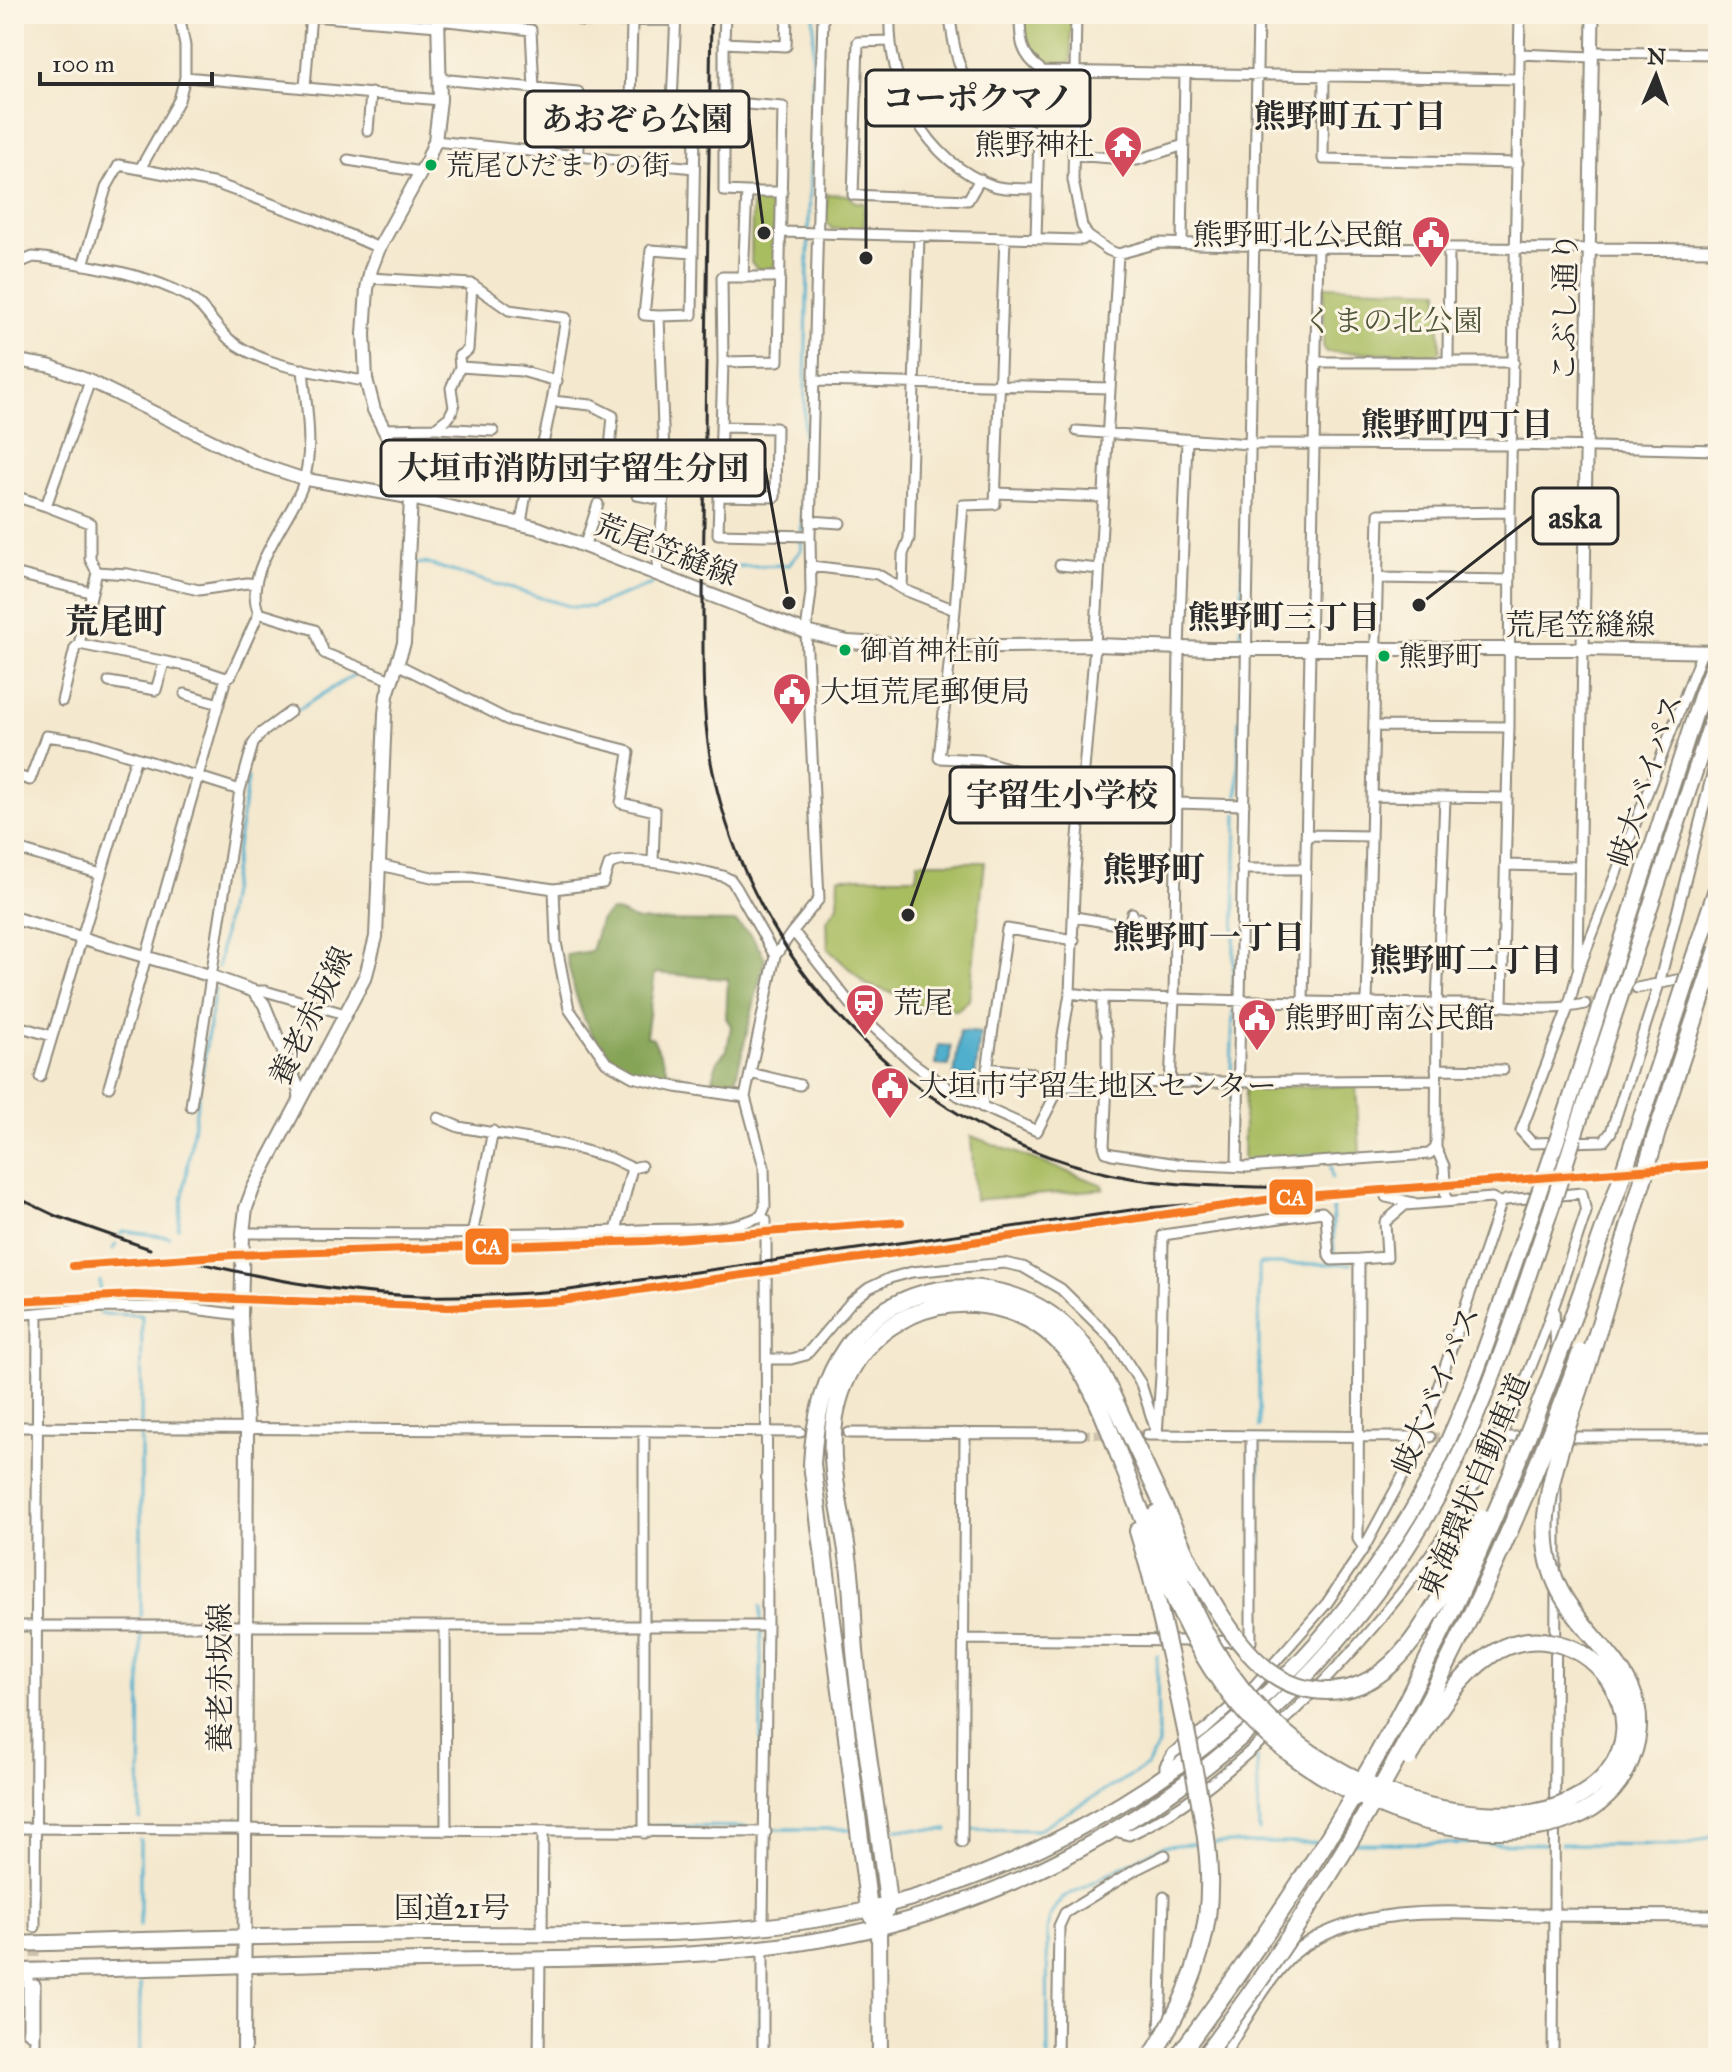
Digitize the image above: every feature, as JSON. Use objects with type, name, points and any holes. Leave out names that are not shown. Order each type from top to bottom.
[{"type":"highway","name":"東海環状自動車道","points":[[1177,2058],[1293,1895],[1343,1815],[1424,1668],[1551,1380],[1718,886]]},
{"type":"highway","name":"東海環状自動車道","points":[[1203,2058],[1311,1905],[1440,1679],[1477,1604],[1551,1430],[1608,1277],[1718,949]]},
{"type":"highway","points":[[879,1927],[869,1909],[813,1487],[813,1442],[817,1417],[834,1369],[859,1332],[895,1305],[935,1290],[983,1288],[1028,1301],[1050,1313],[1069,1329],[1097,1365],[1124,1422],[1185,1624],[1230,1696],[1273,1742],[1347,1792],[1422,1819],[1449,1825],[1505,1829],[1559,1823],[1593,1808],[1607,1797],[1619,1783],[1634,1750],[1637,1724],[1633,1696],[1618,1664],[1561,1593],[1547,1555],[1546,1515],[1560,1453],[1657,1132]]},
{"type":"highway","points":[[1170,1569],[1244,1647],[1273,1675],[1288,1683],[1309,1689],[1344,1690],[1377,1677],[1393,1665],[1422,1627],[1464,1555],[1492,1498],[1604,1227]]},
{"type":"highway","points":[[879,1927],[888,1904],[855,1653],[850,1571],[833,1461],[834,1419],[847,1376],[873,1340],[909,1316],[951,1304],[994,1306],[1024,1317],[1051,1334],[1080,1367],[1170,1569],[1213,1647],[1261,1712],[1305,1751],[1330,1767],[1386,1793],[1397,1797],[1425,1805],[1482,1814],[1535,1813],[1560,1808],[1590,1792],[1613,1766],[1622,1740],[1622,1710],[1618,1696],[1603,1671],[1591,1659],[1561,1644],[1545,1641],[1511,1645],[1475,1666],[1441,1708],[1413,1752],[1390,1790],[1382,1803],[1352,1854],[1300,1931],[1257,1985]]},
{"type":"highway","points":[[1151,2058],[1183,2002],[1194,1973],[1202,1944],[1209,1889],[1201,1803],[1170,1569]]},
{"type":"main road","name":"養老赤坂線","points":[[244,2058],[247,1428],[241,1315],[243,1233],[246,1208],[253,1189],[372,958],[380,865],[385,714],[404,643],[411,498],[404,468],[374,410],[366,379],[364,334],[369,278],[379,248],[435,141],[440,100],[438,20]]},
{"type":"main road","name":"荒尾笠縫線","points":[[411,498],[521,523],[806,632],[848,642],[949,647],[1095,645],[1718,652]]},
{"type":"main road","name":"岐大バイパス","points":[[888,1904],[963,1881],[1015,1860],[1123,1804],[1165,1776],[1284,1678],[1324,1635],[1384,1554],[1435,1469],[1461,1409],[1558,1137],[1718,652]]},
{"type":"main road","name":"岐大バイパス","points":[[879,1927],[962,1903],[1022,1879],[1074,1853],[1178,1786],[1295,1688],[1337,1644],[1398,1562],[1449,1476],[1497,1368],[1718,702]]},
{"type":"main road","name":"国道21号","points":[[14,1944],[245,1937],[688,1931],[840,1915],[888,1904]]},
{"type":"main road","name":"国道21号","points":[[26,1975],[245,1964],[680,1953],[840,1936],[879,1927]]},
{"type":"main road","points":[[879,1927],[880,2058]]},
{"type":"street","points":[[140,169],[179,100],[185,77],[185,46],[179,14]]},
{"type":"street","points":[[286,14],[438,20],[531,30],[534,88]]},
{"type":"street","points":[[581,14],[581,21],[632,23],[676,17],[672,103]]},
{"type":"street","points":[[725,14],[724,191],[782,192]]},
{"type":"street","points":[[724,43],[786,46],[787,14]]},
{"type":"street","points":[[243,1233],[472,1235],[616,1231],[726,1226],[761,1216],[765,1207],[764,1167],[745,1097],[775,956],[819,899],[806,632],[811,592],[809,536],[823,14]]},
{"type":"street","points":[[890,14],[889,41],[900,87],[912,113],[928,136],[949,158],[980,179],[997,187],[1037,189]]},
{"type":"street","points":[[938,14],[953,15],[953,49],[964,78],[981,102],[1005,120],[1039,133],[1036,238]]},
{"type":"street","points":[[1020,14],[1020,42],[1031,63],[1043,71],[1519,79]]},
{"type":"street","points":[[1076,14],[1073,180],[1082,226],[1088,236],[1118,254],[1158,243],[1718,250]]},
{"type":"street","points":[[1237,1166],[1258,14]]},
{"type":"street","points":[[1502,1004],[1520,14]]},
{"type":"street","name":"こぶし通り","points":[[1583,649],[1593,14]]},
{"type":"street","points":[[305,87],[310,15]]},
{"type":"street","points":[[632,23],[630,101],[679,104],[679,131],[695,132],[692,315],[644,315],[651,250],[693,253]]},
{"type":"street","points":[[889,41],[858,42],[853,195],[968,200],[980,179]]},
{"type":"street","points":[[1519,54],[1718,54]]},
{"type":"street","points":[[1182,243],[1185,74]]},
{"type":"street","points":[[185,77],[440,100]]},
{"type":"street","points":[[1324,77],[1323,159],[1518,163]]},
{"type":"street","points":[[439,79],[578,92],[579,157]]},
{"type":"street","points":[[368,131],[371,93]]},
{"type":"street","points":[[723,362],[778,361],[783,107],[724,102]]},
{"type":"street","points":[[435,141],[694,168]]},
{"type":"street","points":[[1073,155],[1137,160],[1184,145]]},
{"type":"street","points":[[348,160],[421,172]]},
{"type":"street","points":[[83,265],[106,188],[119,165],[217,184],[313,219],[379,248]]},
{"type":"street","points":[[743,277],[747,192]]},
{"type":"street","points":[[781,232],[1082,240],[1088,236]]},
{"type":"street","points":[[902,589],[903,554],[909,539],[919,236]]},
{"type":"street","points":[[1005,238],[995,504],[963,505],[939,758],[981,760],[1030,775],[1030,789],[1176,803],[1244,805]]},
{"type":"street","points":[[1303,1002],[1318,247]]},
{"type":"street","points":[[1448,362],[1449,248]]},
{"type":"street","points":[[793,931],[857,1012],[913,1063],[959,1096],[1037,1131],[1060,1086],[1062,1041],[1070,993],[1075,871],[1095,645],[1118,254]]},
{"type":"street","points":[[14,265],[33,257],[137,276],[191,297],[222,333],[238,346],[262,358],[303,369],[366,379]]},
{"type":"street","points":[[780,277],[722,277],[718,534],[809,536]]},
{"type":"street","points":[[369,278],[472,284],[509,310],[566,318],[557,381],[544,439],[530,471],[521,523]]},
{"type":"street","points":[[433,428],[449,417],[454,407],[451,388],[460,367],[459,356],[468,350],[472,284]]},
{"type":"street","points":[[657,575],[663,500],[659,316]]},
{"type":"street","points":[[14,360],[50,366],[90,381],[259,464],[304,479],[411,498]]},
{"type":"street","points":[[1315,362],[1514,362]]},
{"type":"street","points":[[460,367],[521,371],[557,381]]},
{"type":"street","points":[[109,1087],[226,678],[231,675],[259,613],[255,603],[256,584],[269,546],[304,479],[308,439],[303,369]]},
{"type":"street","points":[[46,506],[90,381]]},
{"type":"street","points":[[814,381],[1110,388]]},
{"type":"street","points":[[552,401],[591,405],[613,416],[609,459],[638,461],[637,495],[663,500]]},
{"type":"street","points":[[719,496],[775,497],[776,428],[721,427]]},
{"type":"street","points":[[384,429],[493,431]]},
{"type":"street","points":[[1077,431],[1249,444],[1718,450]]},
{"type":"street","points":[[1170,1083],[1179,648],[1187,440]]},
{"type":"street","points":[[530,471],[589,482]]},
{"type":"street","points":[[996,493],[1103,497]]},
{"type":"street","points":[[15,498],[90,523],[90,559],[97,572],[62,701]]},
{"type":"street","points":[[584,547],[598,504]]},
{"type":"street","points":[[1367,1004],[1379,514],[1510,512]]},
{"type":"street","points":[[810,521],[840,523]]},
{"type":"street","points":[[1060,565],[1099,569]]},
{"type":"street","points":[[811,566],[867,570],[902,589],[955,610]]},
{"type":"street","points":[[97,572],[128,574],[199,590],[256,584]]},
{"type":"street","points":[[14,573],[90,592]]},
{"type":"street","points":[[1378,578],[1510,580]]},
{"type":"street","points":[[259,613],[315,630],[324,653],[393,678]]},
{"type":"street","points":[[79,644],[196,668],[226,678]]},
{"type":"street","points":[[1578,971],[1583,649]]},
{"type":"street","points":[[1702,652],[1578,971],[1568,1008],[1521,1131],[1532,1143],[1604,1141],[1611,1132],[1659,984],[1718,751]]},
{"type":"street","points":[[109,682],[156,690],[164,663]]},
{"type":"street","points":[[399,665],[508,720],[626,750],[629,753],[621,803],[655,811],[653,861]]},
{"type":"street","points":[[185,694],[219,704]]},
{"type":"street","points":[[191,1106],[240,790],[253,744],[260,734],[290,712]]},
{"type":"street","points":[[1374,726],[1509,727]]},
{"type":"street","points":[[14,775],[30,780],[46,736],[88,742],[240,790]]},
{"type":"street","points":[[40,1077],[136,757]]},
{"type":"street","points":[[1373,796],[1507,798]]},
{"type":"street","points":[[1445,798],[1437,1004],[1436,1148],[1444,1166],[1446,1200]]},
{"type":"street","points":[[14,824],[19,825],[14,845],[101,874]]},
{"type":"street","points":[[1306,835],[1371,836]]},
{"type":"street","points":[[380,865],[436,878],[471,877],[554,889],[603,883],[611,861],[653,861],[731,880],[775,956]]},
{"type":"street","points":[[1505,865],[1579,867]]},
{"type":"street","points":[[1242,869],[1305,869]]},
{"type":"street","points":[[554,889],[556,942],[569,1009],[606,1062],[633,1077],[745,1097]]},
{"type":"street","points":[[1075,917],[1129,926],[1136,915],[1147,930],[1175,935]]},
{"type":"street","points":[[14,918],[253,991],[265,991],[345,1014]]},
{"type":"street","points":[[982,1107],[1007,929],[1074,940]]},
{"type":"street","points":[[1637,988],[1718,971]]},
{"type":"street","points":[[253,991],[264,1004],[300,1098]]},
{"type":"street","points":[[1070,993],[1102,997],[1367,1004],[1502,1004],[1568,1008],[1585,1004]]},
{"type":"street","points":[[1102,997],[1102,1019],[1107,1034],[1106,1152],[1177,1164],[1237,1166],[1429,1154],[1436,1148]]},
{"type":"street","points":[[14,1027],[52,1036]]},
{"type":"street","points":[[987,1068],[1032,1073]]},
{"type":"street","points":[[1060,1086],[1238,1082],[1503,1070]]},
{"type":"street","points":[[750,1073],[800,1085]]},
{"type":"street","points":[[438,1118],[459,1127],[564,1145],[637,1167],[616,1231]]},
{"type":"street","points":[[472,1235],[493,1131]]},
{"type":"street","points":[[1112,1830],[1129,1835],[1147,1827],[1199,1792],[1311,1696],[1441,1539],[1474,1487],[1553,1307],[1586,1212],[1582,1193],[1501,1203],[1425,1437],[1364,1548],[1306,1630],[1238,1702],[1173,1753],[1165,1766],[1165,1776]]},
{"type":"street","points":[[1386,1197],[1414,1203]]},
{"type":"street","points":[[1152,1435],[1161,1376],[1163,1235],[1322,1212],[1326,1216],[1329,1256],[1332,1260],[1387,1257],[1385,1222],[1400,1207],[1414,1203],[1492,1198],[1501,1203]]},
{"type":"street","points":[[761,1216],[766,1220],[768,1432],[763,1925]]},
{"type":"street","points":[[1359,1259],[1358,1539],[1364,1548]]},
{"type":"street","points":[[767,1359],[791,1359],[806,1355],[851,1302],[869,1288],[890,1278],[912,1272],[1004,1263],[1023,1267],[1061,1289],[1113,1340],[1141,1384],[1152,1435]]},
{"type":"street","points":[[1553,1307],[1556,1322],[1553,2058]]},
{"type":"street","points":[[14,1315],[186,1308],[241,1315]]},
{"type":"street","points":[[35,1927],[38,1313]]},
{"type":"street","points":[[14,1427],[800,1432]]},
{"type":"street","points":[[644,1431],[644,1833]]},
{"type":"street","points":[[849,1433],[1081,1434]]},
{"type":"street","points":[[962,1842],[965,1433]]},
{"type":"street","points":[[1152,1435],[1425,1437]]},
{"type":"street","points":[[963,1639],[1251,1642],[1251,1436]]},
{"type":"street","points":[[1495,1437],[1718,1437]]},
{"type":"street","points":[[14,1626],[767,1626]]},
{"type":"street","points":[[445,1626],[446,1831]]},
{"type":"street","points":[[14,1828],[766,1832]]},
{"type":"street","points":[[542,1933],[543,1832]]},
{"type":"street","points":[[1057,2058],[1059,1926],[1065,1913],[1165,1855]]},
{"type":"street","points":[[1160,2058],[1164,1897]]},
{"type":"street","points":[[1221,2058],[1279,1970],[1301,1947],[1328,1932],[1357,1923],[1417,1914],[1718,1916]]},
{"type":"street","points":[[763,1946],[763,2058]]},
{"type":"street","points":[[539,2058],[540,1958]]},
{"type":"street","points":[[26,1975],[28,2032],[35,2036]]},
{"type":"street","points":[[26,1975],[35,2058]]},
{"type":"green space","points":[[1025,14],[1071,14],[1071,61],[1064,67],[1042,62],[1030,52],[1025,36]]},
{"type":"green space","points":[[827,194],[848,195],[855,202],[864,203],[864,230],[832,229],[826,222]]},
{"type":"green space","points":[[758,197],[773,197],[778,203],[776,265],[770,270],[757,269],[751,262],[752,203]]},
{"type":"green space","name":"くまの北公園","points":[[1324,286],[1439,290],[1440,350],[1437,354],[1326,352],[1323,348]]},
{"type":"green space","points":[[918,862],[985,862],[969,1000],[957,1010],[917,1007],[916,1000],[867,985],[828,949],[827,920],[838,905],[839,877],[916,877]]},
{"type":"green space","points":[[611,911],[640,921],[736,922],[751,935],[765,958],[735,1082],[730,1087],[710,1085],[718,1060],[727,1050],[731,1026],[726,1018],[728,979],[655,973],[646,1036],[653,1038],[668,1072],[682,1075],[681,1080],[632,1071],[616,1062],[594,1037],[579,1005],[566,955],[591,951],[600,921]]},
{"type":"green space","points":[[1356,1086],[1360,1153],[1248,1163],[1243,1158],[1245,1090],[1248,1087]]},
{"type":"green space","points":[[971,1136],[1103,1185],[1104,1189],[975,1200]]},
{"type":"water","points":[[960,1031],[980,1033],[975,1078],[954,1076]]},
{"type":"water","points":[[938,1045],[951,1046],[949,1066],[936,1065]]},
{"type":"waterway","points":[[710,567],[789,565],[801,550],[814,14]]},
{"type":"waterway","points":[[1241,638],[1244,505]]},
{"type":"waterway","points":[[415,564],[425,563],[572,607],[592,607],[652,584]]},
{"type":"waterway","points":[[681,574],[694,569]]},
{"type":"waterway","points":[[293,713],[358,672],[383,682]]},
{"type":"waterway","points":[[1238,795],[1239,720]]},
{"type":"waterway","points":[[218,967],[248,778]]},
{"type":"waterway","points":[[1233,990],[1237,814]]},
{"type":"waterway","points":[[178,1228],[215,988]]},
{"type":"waterway","points":[[1231,1073],[1233,1011]]},
{"type":"waterway","points":[[1230,1161],[1231,1092]]},
{"type":"waterway","points":[[1248,1161],[1330,1154]]},
{"type":"waterway","points":[[1331,1166],[1332,1178]]},
{"type":"waterway","points":[[1332,1199],[1334,1256]]},
{"type":"waterway","points":[[1388,1261],[1393,1261],[1392,1222]]},
{"type":"waterway","points":[[120,1234],[124,1231],[169,1237]]},
{"type":"waterway","points":[[113,1249],[116,1244]]},
{"type":"waterway","points":[[1259,1427],[1259,1266],[1351,1264]]},
{"type":"waterway","points":[[100,1281],[100,1293]]},
{"type":"waterway","points":[[100,1314],[142,1315],[141,1424]]},
{"type":"waterway","points":[[141,1433],[141,1616]]},
{"type":"waterway","points":[[1258,1654],[1259,1446]]},
{"type":"waterway","points":[[761,1606],[761,1622]]},
{"type":"waterway","points":[[761,1632],[761,1777]]},
{"type":"waterway","points":[[140,1819],[141,1635]]},
{"type":"waterway","points":[[971,1829],[1037,1830],[1147,1766],[1158,1746],[1157,1655]]},
{"type":"waterway","points":[[1257,1758],[1259,1831]]},
{"type":"waterway","points":[[649,1826],[747,1827]]},
{"type":"waterway","points":[[774,1829],[852,1829]]},
{"type":"waterway","points":[[896,1829],[948,1830]]},
{"type":"waterway","points":[[1562,1844],[1687,1845],[1718,1834]]},
{"type":"waterway","points":[[140,1839],[140,1926]]},
{"type":"waterway","points":[[1048,2058],[1047,1932],[1055,1908],[1066,1896],[1163,1846],[1202,1843]]},
{"type":"waterway","points":[[1214,1843],[1318,1843]]},
{"type":"waterway","points":[[1354,1843],[1546,1844]]},
{"type":"waterway","points":[[140,1985],[140,2058]]},
{"type":"waterway","points":[[758,2058],[759,2009]]},
{"type":"tunnel","points":[[1585,1004],[1637,988]]},
{"type":"tunnel","points":[[1081,1434],[1147,1435]]},
{"type":"tunnel","points":[[1430,1437],[1490,1437]]},
{"type":"tunnel","points":[[35,1927],[35,1984]]},
{"type":"railway","points":[[711,14],[704,694],[713,772],[733,842],[763,908],[801,969],[847,1025],[900,1073],[960,1114],[1024,1147],[1093,1170],[1147,1181],[1311,1188]]},
{"type":"railway","points":[[14,1196],[56,1216],[150,1249]]},
{"type":"railway","points":[[200,1263],[281,1280],[392,1295],[513,1294],[569,1290],[1145,1208],[1279,1198]]},
{"type":"transit line","name":"CA","points":[[14,1301],[134,1295],[448,1307],[561,1301],[1279,1198],[1718,1164]]},
{"type":"transit line","name":"CA","points":[[73,1266],[233,1255],[647,1241],[901,1222]]},
{"type":"place","name":"荒尾ひだまりの街","points":[[431,165]]},
{"type":"place","name":"熊野神社","points":[[1123,179]]},
{"type":"place","name":"あおぞら公園","points":[[764,233]]},
{"type":"place","name":"コーポクマノ","points":[[866,258]]},
{"type":"place","name":"熊野町北公民館","points":[[1431,269]]},
{"type":"place","name":"大垣市消防団宇留生分団","points":[[789,603]]},
{"type":"place","name":"aska","points":[[1419,605]]},
{"type":"place","name":"御首神社前","points":[[845,650]]},
{"type":"place","name":"熊野町","points":[[1384,656]]},
{"type":"place","name":"大垣荒尾郵便局","points":[[792,726]]},
{"type":"place","name":"宇留生小学校","points":[[908,915]]},
{"type":"place","name":"荒尾","points":[[865,1037]]},
{"type":"place","name":"熊野町南公民館","points":[[1257,1052]]},
{"type":"place","name":"大垣市宇留生地区センター","points":[[890,1120]]},
{"type":"district","name":"熊野町五丁目","points":[[1350,116]]},
{"type":"district","name":"熊野町四丁目","points":[[1457,424]]},
{"type":"district","name":"熊野町三丁目","points":[[1284,617]]},
{"type":"district","name":"荒尾町","points":[[116,621]]},
{"type":"district","name":"熊野町","points":[[1154,869]]},
{"type":"district","name":"熊野町一丁目","points":[[1209,937]]},
{"type":"district","name":"熊野町二丁目","points":[[1466,960]]}]
